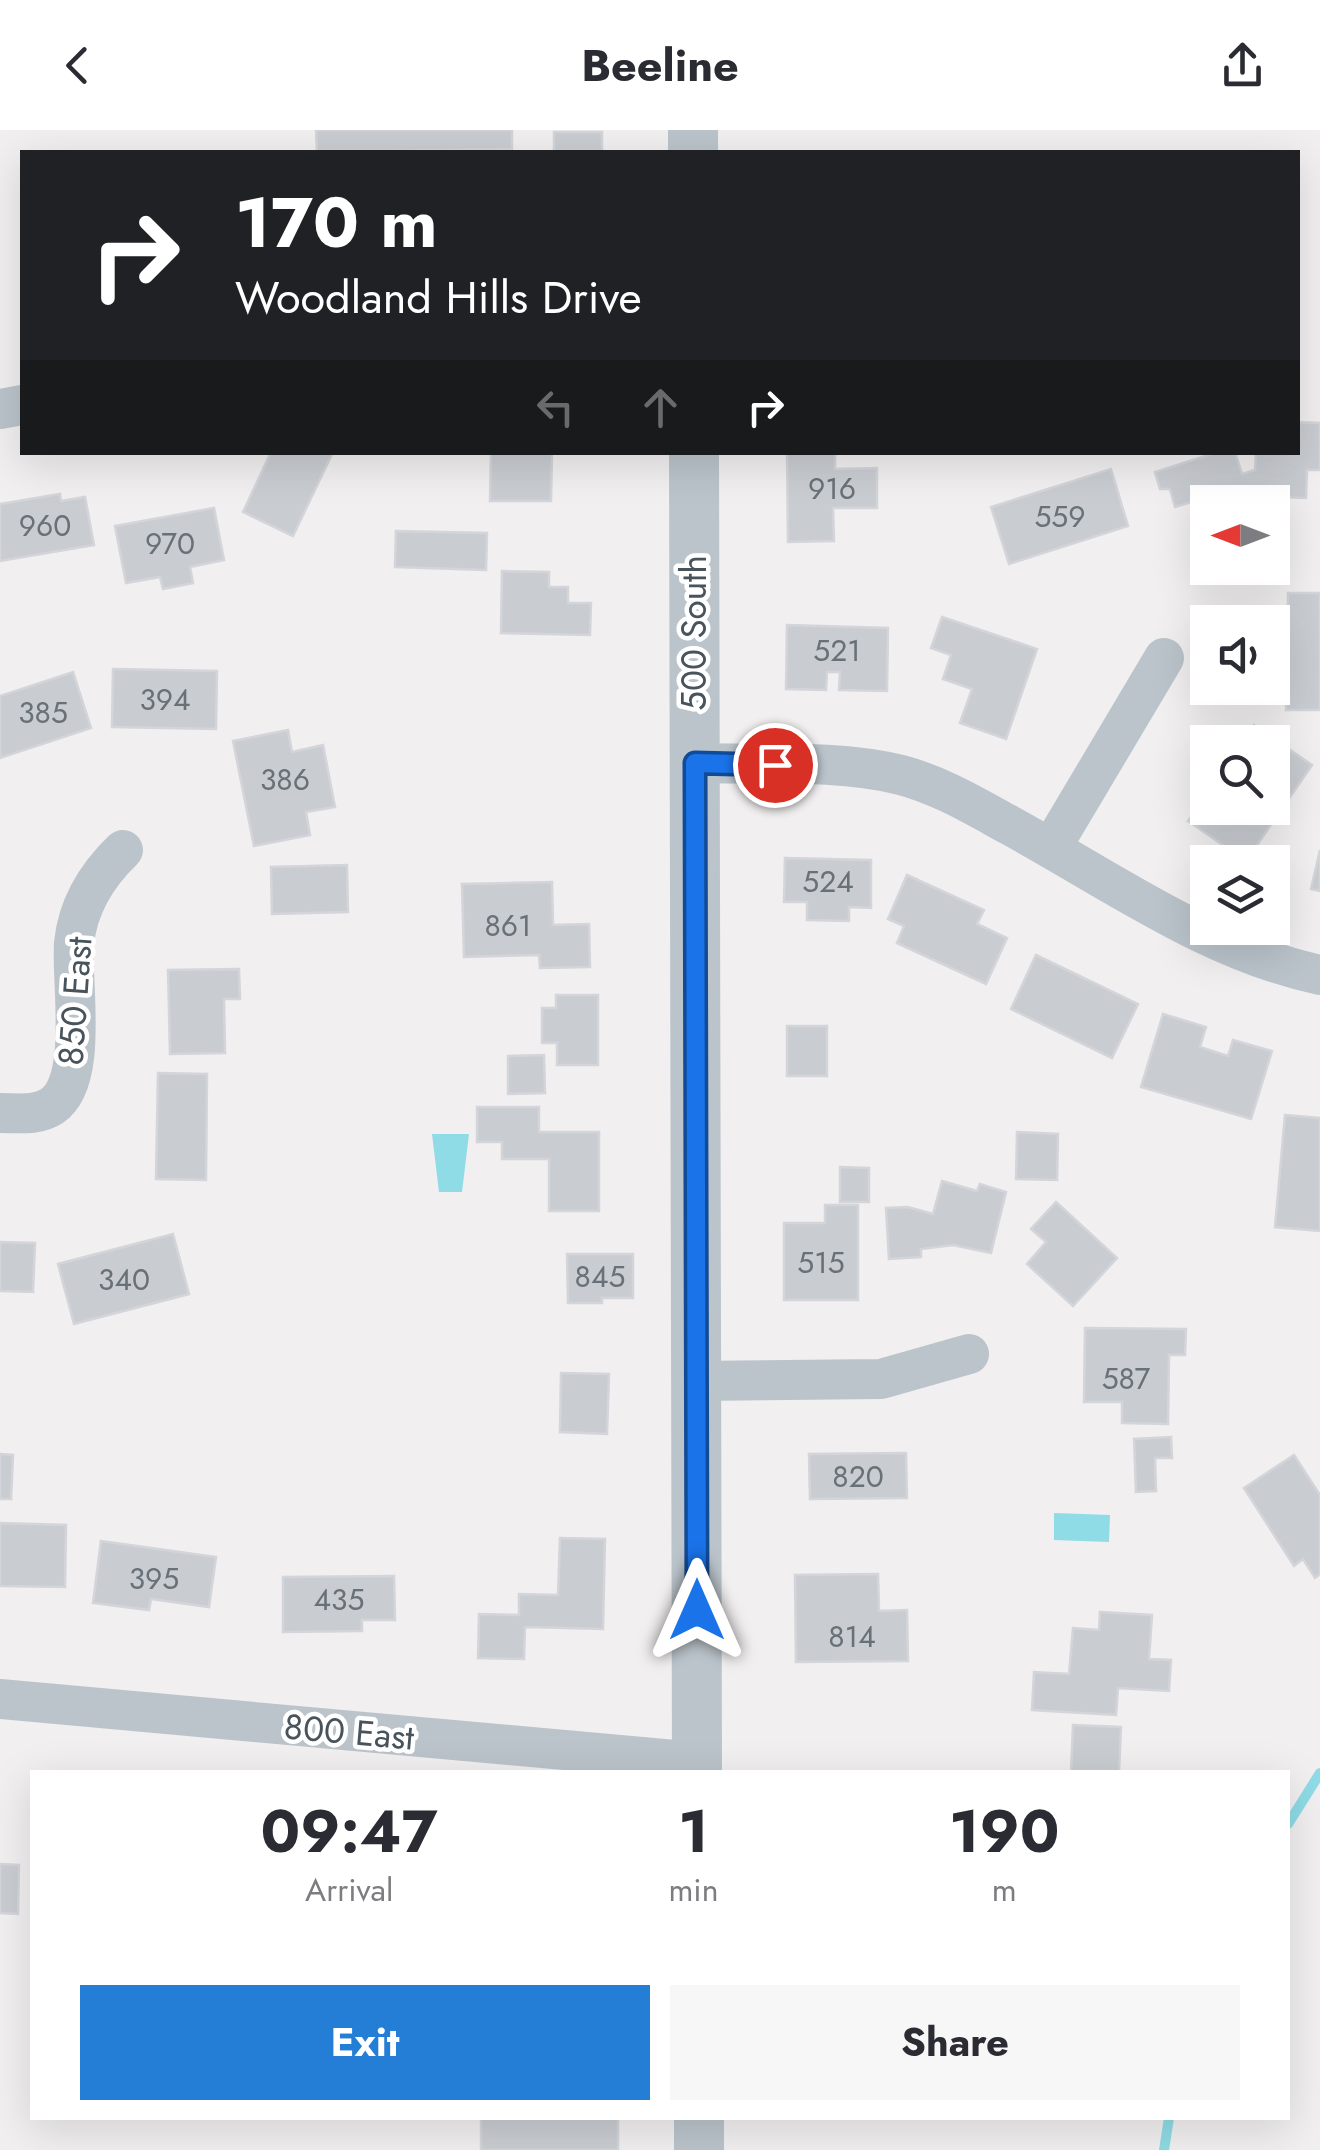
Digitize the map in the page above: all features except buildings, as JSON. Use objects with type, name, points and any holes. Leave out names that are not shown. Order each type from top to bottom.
[{"type":"street","name":"500 South","points":[[694,455],[698,1767]]},
{"type":"street","points":[[1051,848],[1164,658]]},
{"type":"street","points":[[695,763],[850,768],[901,775],[950,793],[1204,934],[1254,956],[1320,976]]},
{"type":"street","name":"850 East","points":[[0,1113],[36,1113],[54,1105],[67,1091],[74,1054],[74,941],[84,905],[99,873],[123,850]]},
{"type":"street","points":[[696,1381],[881,1379],[969,1354]]},
{"type":"street","name":"800 East","points":[[0,1699],[698,1767]]},
{"type":"street","points":[[698,2120],[698,2150]]},
{"type":"water","points":[[432,1134],[469,1134],[462,1192],[439,1192]]},
{"type":"water","points":[[1054,1513],[1110,1515],[1109,1542],[1054,1540]]},
{"type":"waterway","points":[[1290,1821],[1320,1773]]},
{"type":"waterway","points":[[1164,2150],[1169,2120]]},
{"type":"route","points":[[697,1610],[695,763],[775,765]]}]
